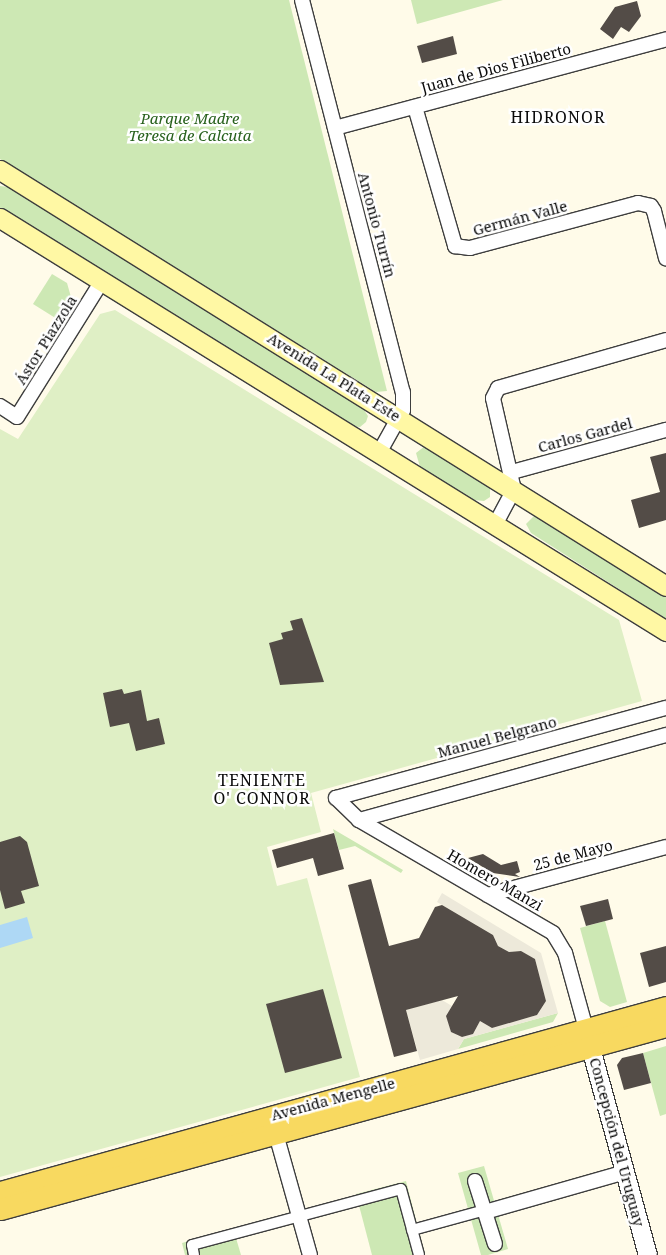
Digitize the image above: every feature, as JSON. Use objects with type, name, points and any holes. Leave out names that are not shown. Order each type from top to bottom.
[{"type":"main road","name":"Avenida La Plata Este","points":[[0,170],[400,418],[513,481],[666,586]]},
{"type":"main road","points":[[0,218],[666,631]]},
{"type":"main road","name":"Avenida Mengelle","points":[[0,1209],[274,1125],[588,1038],[666,1007]]},
{"type":"main road","name":"Avenida Mengelle","points":[[588,1038],[666,1026]]},
{"type":"main road","name":"Avenida Mengelle","points":[[0,1192],[274,1125]]},
{"type":"street","name":"Antonio Turrín","points":[[302,0],[403,392],[400,418],[379,453]]},
{"type":"street","name":"Juan de Dios Filiberto","points":[[335,128],[666,39]]},
{"type":"street","name":"Germán Valle","points":[[415,107],[456,246],[470,248],[638,202],[651,206],[654,211],[666,258]]},
{"type":"street","name":"Ástor Piazzola","points":[[0,406],[17,417],[102,281]]},
{"type":"street","points":[[496,525],[513,481],[493,398],[498,388],[666,340]]},
{"type":"street","name":"Carlos Gardel","points":[[513,481],[666,430]]},
{"type":"street","name":"Manuel Belgrano","points":[[336,798],[666,708]]},
{"type":"street","points":[[359,820],[666,735]]},
{"type":"street","name":"Homero Manzi","points":[[336,798],[359,820],[488,895],[559,939],[588,1038]]},
{"type":"street","name":"25 de Mayo","points":[[488,895],[666,847]]},
{"type":"street","name":"Concepción del Uruguay","points":[[588,1038],[648,1255]]},
{"type":"street","points":[[274,1125],[310,1255]]},
{"type":"street","points":[[412,1230],[625,1172]]},
{"type":"street","points":[[475,1181],[495,1244]]},
{"type":"street","points":[[194,1255],[192,1245],[401,1189],[419,1255]]},
{"type":"green space","name":"Parque Madre Teresa de Calcuta","points":[[0,0],[289,0],[387,391],[376,392],[0,159]]},
{"type":"green space","points":[[411,0],[503,0],[417,24]]},
{"type":"green space","points":[[0,186],[8,187],[362,407],[368,416],[366,422],[360,427],[350,426],[0,208]]},
{"type":"green space","points":[[52,274],[67,283],[71,297],[57,319],[33,304]]},
{"type":"green space","points":[[115,310],[619,620],[642,701],[311,793],[321,832],[267,847],[277,886],[307,878],[360,1077],[0,1177],[0,429],[18,439],[100,314]]},
{"type":"green space","points":[[425,446],[490,487],[490,497],[484,501],[474,500],[420,467],[416,453]]},
{"type":"green space","points":[[535,515],[666,595],[666,619],[531,533],[526,524]]},
{"type":"green space","points":[[333,829],[403,870],[401,873],[355,846],[339,850]]},
{"type":"green space","points":[[605,921],[627,1002],[610,1007],[600,1001],[580,928]]},
{"type":"green space","points":[[558,1013],[553,1022],[458,1049],[464,1039]]},
{"type":"green space","points":[[666,1046],[666,1114],[660,1116],[643,1053]]},
{"type":"green space","points":[[484,1166],[508,1249],[488,1255],[481,1255],[458,1173]]},
{"type":"green space","points":[[406,1181],[425,1255],[372,1255],[356,1194]]},
{"type":"green space","points":[[233,1228],[241,1255],[185,1255],[182,1243]]},
{"type":"shaded area","points":[[442,893],[541,953],[558,1013],[464,1039],[458,1049],[420,1060],[406,1010],[442,1000],[452,1006],[447,1016],[451,1032],[462,1037],[473,1034],[480,1021],[492,1028],[537,1015],[546,1001],[535,959],[521,951],[509,952],[498,946],[493,935],[437,902]]},
{"type":"water","points":[[27,917],[33,938],[0,948],[0,925]]},
{"type":"building","points":[[637,1],[641,16],[629,32],[621,27],[613,39],[600,29],[615,7]]},
{"type":"building","points":[[453,36],[457,54],[422,63],[417,46]]},
{"type":"building","points":[[666,453],[666,520],[639,528],[631,500],[660,492],[650,457]]},
{"type":"building","points":[[302,618],[324,682],[280,685],[269,643],[283,639],[281,633],[293,630],[290,621]]},
{"type":"building","points":[[122,689],[124,694],[141,690],[147,721],[159,718],[165,744],[136,751],[129,723],[110,727],[103,693]]},
{"type":"building","points":[[334,833],[344,869],[318,876],[313,858],[277,868],[272,850]]},
{"type":"building","points":[[20,836],[27,842],[39,886],[21,891],[25,903],[5,909],[0,890],[0,842]]},
{"type":"building","points":[[483,854],[501,865],[517,861],[520,872],[515,874],[520,877],[479,871],[486,869],[468,858]]},
{"type":"building","points":[[371,879],[389,946],[419,938],[435,907],[442,905],[493,935],[498,946],[509,952],[521,951],[535,959],[546,1001],[537,1015],[492,1028],[480,1021],[473,1034],[462,1037],[451,1032],[446,1016],[458,996],[406,1010],[417,1051],[394,1057],[348,885]]},
{"type":"building","points":[[608,899],[613,919],[586,926],[580,906]]},
{"type":"building","points":[[666,946],[666,982],[649,987],[640,953]]},
{"type":"building","points":[[323,989],[342,1058],[285,1073],[266,1004]]},
{"type":"building","points":[[643,1053],[651,1083],[624,1090],[617,1065],[622,1058]]},
{"type":"district","name":"HIDRONOR","points":[[558,117]]},
{"type":"district","name":"TENIENTE O' CONNOR","points":[[262,789]]}]
